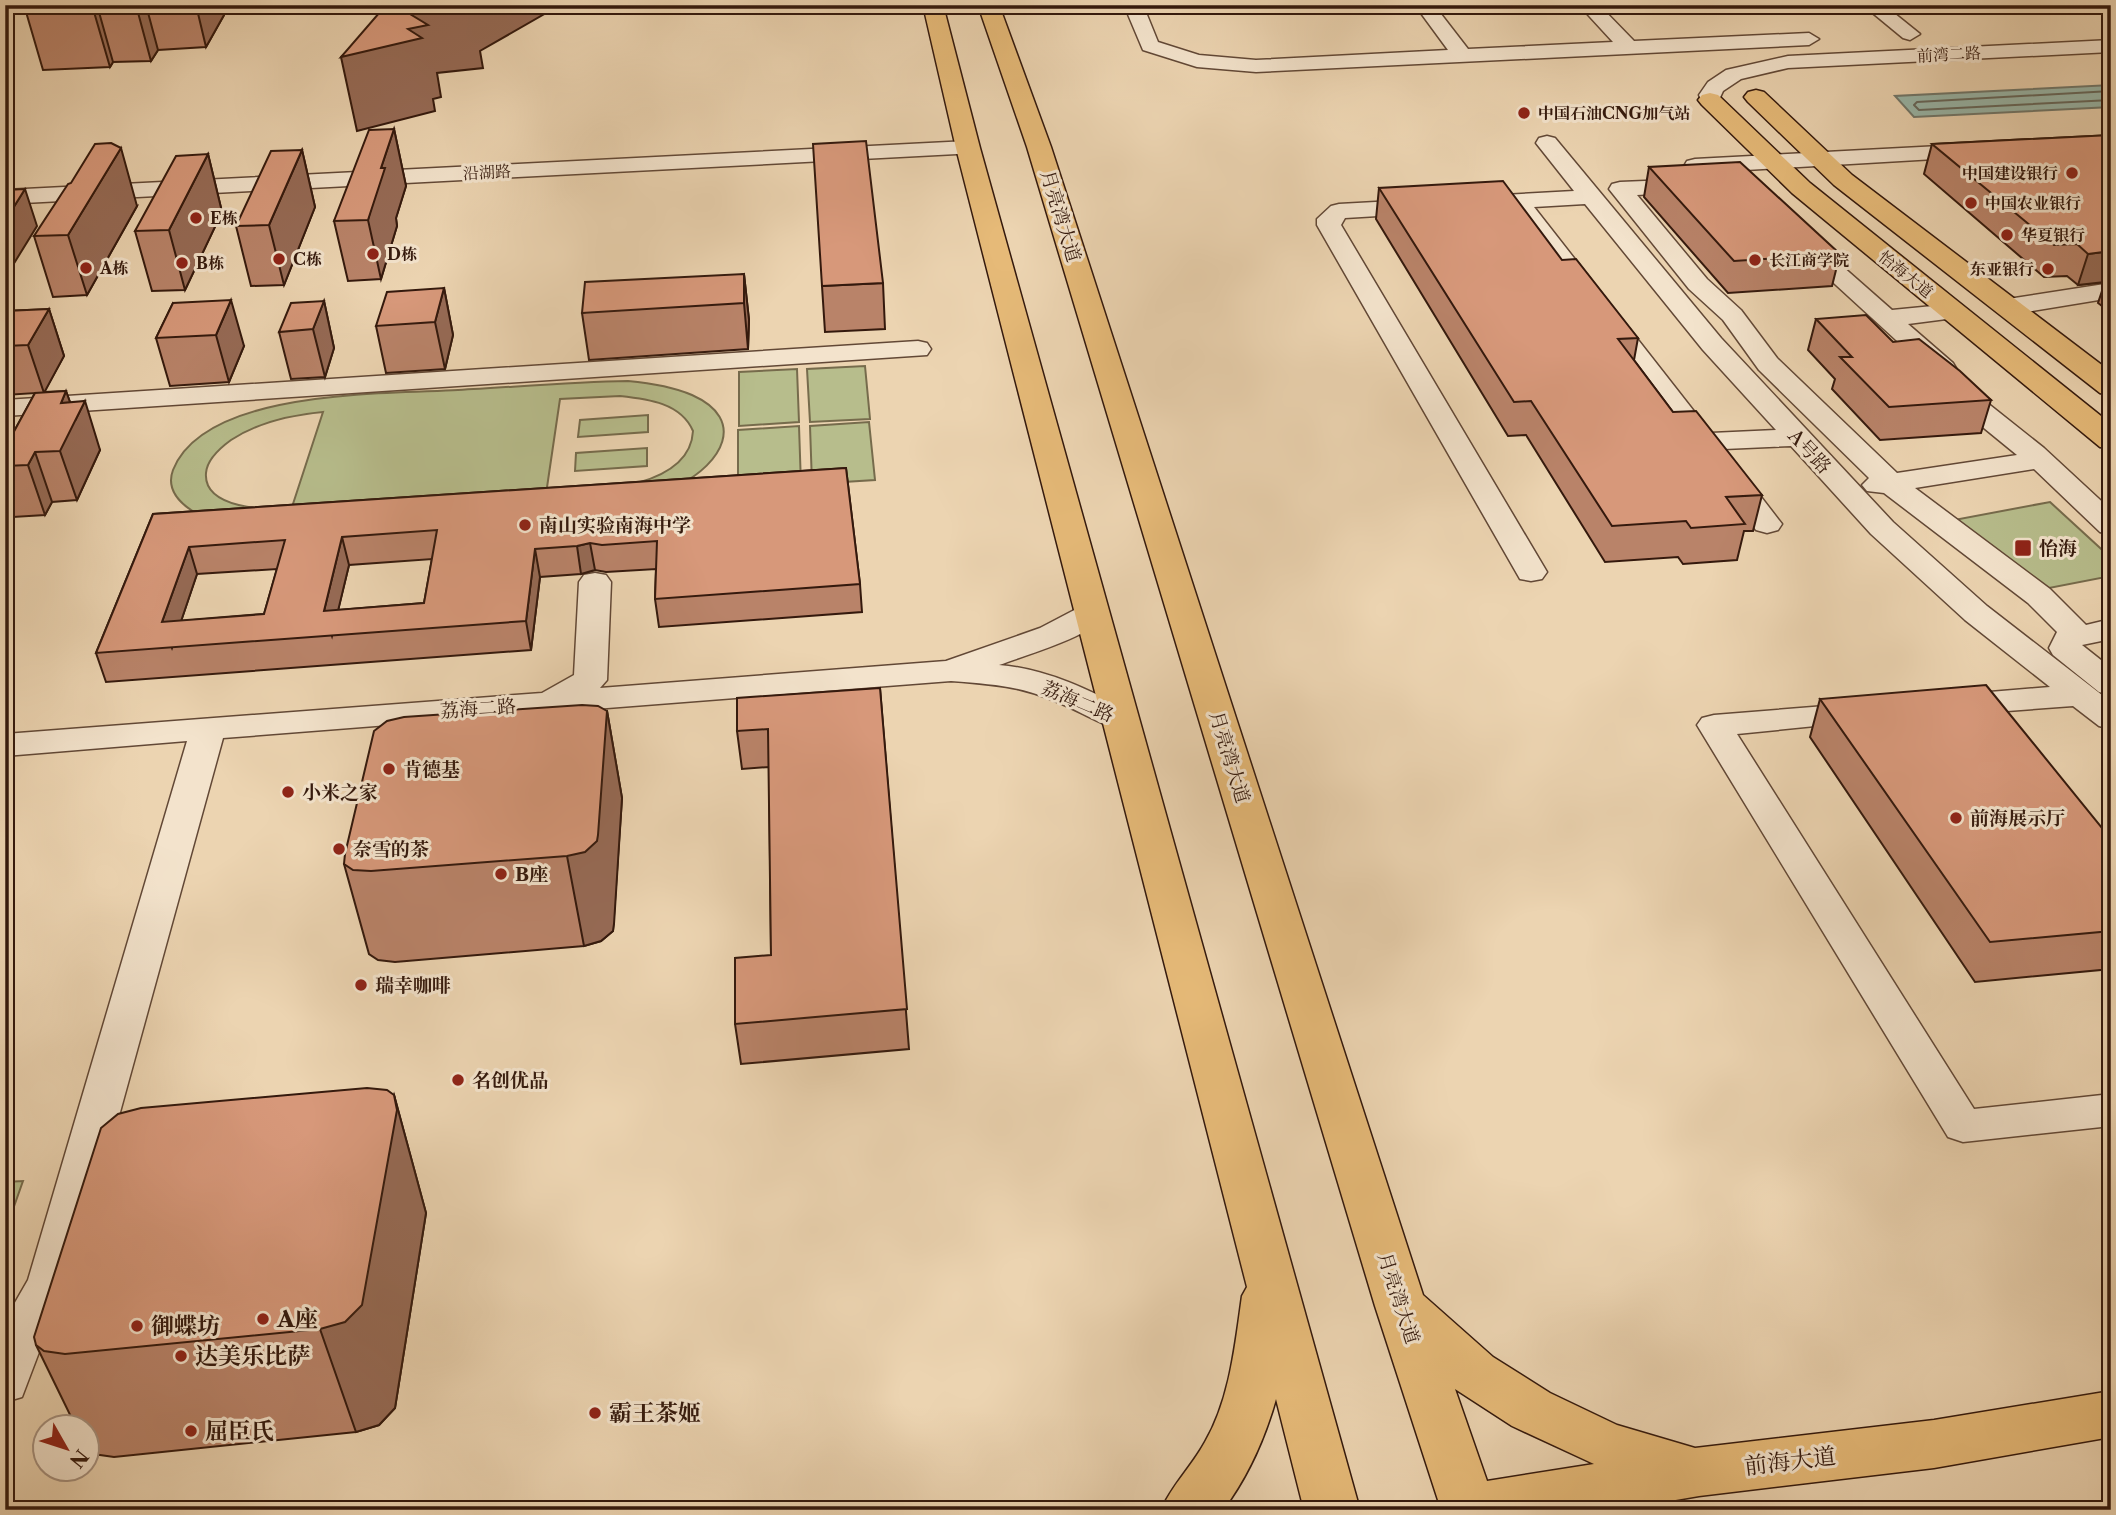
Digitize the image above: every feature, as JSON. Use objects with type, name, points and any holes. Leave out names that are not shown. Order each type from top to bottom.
[{"type":"main road","name":"月亮湾大道","points":[[988,5],[1039,147],[1466,1509]]},
{"type":"main road","points":[[932,7],[1332,1510]]},
{"type":"main road","name":"怡海大道","points":[[1756,97],[1819,159],[2111,387]]},
{"type":"main road","name":"怡海大道","points":[[1710,100],[1832,214],[2111,440]]},
{"type":"main road","points":[[1189,1510],[1223,1464],[1242,1424],[1258,1370],[1271,1273]]},
{"type":"main road","points":[[1401,1306],[1484,1380],[1539,1415],[1595,1442],[1632,1455],[1699,1472]]},
{"type":"main road","name":"前海大道","points":[[1466,1509],[1699,1472],[1934,1444],[2111,1414]]},
{"type":"street","points":[[1133,5],[1150,46],[1197,61],[1256,66],[1830,38]]},
{"type":"street","points":[[1424,5],[1462,55]]},
{"type":"street","points":[[1588,5],[1629,47]]},
{"type":"street","points":[[1872,5],[1910,34],[1884,36]]},
{"type":"street","name":"前湾二路","points":[[1795,67],[2111,46]]},
{"type":"street","name":"前湾二路","points":[[1795,67],[2111,55]]},
{"type":"street","points":[[1756,97],[1755,89],[1766,80],[1795,67]]},
{"type":"street","points":[[1710,100],[1709,95],[1713,88],[1730,77],[1755,68],[1795,67]]},
{"type":"street","name":"A号路","points":[[1547,143],[1595,178],[1712,344],[1846,490],[1935,578],[2095,690],[2111,719]]},
{"type":"street","name":"沿湖路","points":[[5,197],[968,148]]},
{"type":"street","points":[[1531,572],[1329,225],[1329,219],[1339,211],[1517,201],[1595,178],[1773,161],[1997,149]]},
{"type":"street","points":[[1751,193],[1741,183],[1620,189],[1698,284],[1732,315],[1768,363],[1890,483],[2039,596],[2079,636]]},
{"type":"street","points":[[1517,201],[1767,524]]},
{"type":"street","points":[[1780,222],[1944,369],[1947,380],[1989,419],[2039,460],[2111,526]]},
{"type":"street","points":[[2008,307],[2111,290]]},
{"type":"street","points":[[1886,318],[1953,312]]},
{"type":"street","points":[[5,408],[918,349]]},
{"type":"street","points":[[1704,442],[1797,437]]},
{"type":"street","points":[[1846,490],[2039,460]]},
{"type":"street","points":[[548,703],[590,680],[595,582]]},
{"type":"street","name":"荔海二路","points":[[951,671],[1051,635],[1093,613]]},
{"type":"street","points":[[2111,629],[2067,640],[2065,648],[2095,690],[1714,725],[1963,1126],[2111,1110]]},
{"type":"street","name":"荔海二路","points":[[5,745],[951,671],[1014,676],[1048,686],[1122,720]]},
{"type":"street","points":[[5,1382],[25,1328],[50,1283],[208,729]]},
{"type":"green space","points":[[865,366],[870,419],[810,422],[807,369]]},
{"type":"green space","points":[[797,369],[799,422],[739,426],[739,372]]},
{"type":"green space","points":[[628,381],[668,387],[692,395],[709,405],[720,417],[724,429],[722,442],[707,466],[679,485],[720,484],[720,501],[162,535],[170,517],[199,515],[177,497],[171,485],[173,470],[191,443],[221,424],[258,410],[300,401],[345,396]],"holes":[[[620,396],[652,401],[680,414],[693,431],[688,451],[675,465],[634,484],[586,492],[546,494],[560,399]],[[323,412],[291,510],[239,505],[215,494],[208,485],[206,473],[211,459],[231,440],[252,428],[275,420]]]},
{"type":"green space","points":[[648,415],[648,432],[578,437],[580,420]]},
{"type":"green space","points":[[869,422],[875,480],[812,484],[810,426]]},
{"type":"green space","points":[[799,426],[801,485],[738,489],[738,430]]},
{"type":"green space","points":[[647,448],[647,466],[575,471],[576,453]]},
{"type":"green space","points":[[2050,502],[2111,558],[2111,576],[2044,589],[1954,520]]},
{"type":"green space","points":[[23,1181],[5,1232],[5,1182]]},
{"type":"water","points":[[2111,85],[2111,107],[1914,117],[1895,96]]},
{"type":"building","points":[[386,5],[395,5],[428,25],[408,29],[422,38],[341,57]]},
{"type":"building","points":[[394,129],[368,220],[334,221],[369,130]]},
{"type":"building","points":[[2111,135],[2111,251],[2088,254],[2077,244],[2054,245],[1932,144]]},
{"type":"building","points":[[866,141],[883,283],[822,286],[813,144]]},
{"type":"building","points":[[111,143],[121,148],[68,235],[34,236],[95,144]]},
{"type":"building","points":[[302,150],[269,225],[236,226],[271,151]]},
{"type":"building","points":[[208,154],[169,230],[135,231],[176,156]]},
{"type":"building","points":[[1740,162],[1840,254],[1734,261],[1649,167]]},
{"type":"building","points":[[1503,181],[1562,260],[1576,259],[1638,338],[1618,339],[1673,412],[1696,411],[1762,495],[1726,497],[1745,524],[1691,528],[1686,521],[1612,526],[1531,401],[1514,402],[1379,188]]},
{"type":"building","points":[[25,189],[5,221],[5,190]]},
{"type":"building","points":[[744,274],[744,303],[582,313],[585,282]]},
{"type":"building","points":[[444,288],[435,322],[376,326],[387,292]]},
{"type":"building","points":[[231,300],[216,335],[156,338],[173,303]]},
{"type":"building","points":[[324,301],[313,329],[279,332],[291,303]]},
{"type":"building","points":[[49,309],[28,345],[5,346],[5,311]]},
{"type":"building","points":[[1866,315],[1893,342],[1919,339],[1991,400],[1889,407],[1840,357],[1852,357],[1816,319]]},
{"type":"building","points":[[66,391],[61,403],[85,401],[60,451],[35,452],[28,465],[5,466],[5,448],[35,393]]},
{"type":"building","points":[[846,468],[860,584],[655,599],[657,541],[602,545],[590,543],[535,549],[526,621],[96,653],[153,514]],"holes":[[[437,530],[424,603],[324,611],[342,537]],[[285,540],[264,614],[162,622],[189,547]]]},
{"type":"building","name":"前海展示厅","points":[[1986,685],[2111,839],[2111,931],[1990,942],[1820,699]]},
{"type":"building","points":[[880,688],[907,1009],[735,1024],[735,958],[771,955],[768,729],[737,731],[737,698]]},
{"type":"building","points":[[598,706],[607,711],[598,835],[597,841],[585,852],[567,856],[371,871],[353,870],[344,864],[374,731],[387,721],[404,717]]},
{"type":"building","points":[[367,1088],[387,1090],[394,1095],[397,1110],[362,1305],[345,1322],[320,1329],[65,1354],[44,1351],[36,1345],[34,1337],[101,1128],[118,1114],[141,1108]]},
{"type":"place","name":"中国石油CNG加气站","points":[[1524,113]]},
{"type":"place","name":"中国建设银行","points":[[2072,173]]},
{"type":"place","name":"中国农业银行","points":[[1971,203]]},
{"type":"place","name":"E栋","points":[[196,218]]},
{"type":"place","name":"华夏银行","points":[[2007,235]]},
{"type":"place","name":"D栋","points":[[373,254]]},
{"type":"place","name":"C栋","points":[[279,259]]},
{"type":"place","name":"长江商学院","points":[[1755,260]]},
{"type":"place","name":"B栋","points":[[182,263]]},
{"type":"place","name":"A栋","points":[[86,268]]},
{"type":"place","name":"东亚银行","points":[[2048,269]]},
{"type":"place","name":"南山实验南海中学","points":[[525,525]]},
{"type":"place","name":"怡海","points":[[2023,548]]},
{"type":"place","name":"肯德基","points":[[389,769]]},
{"type":"place","name":"小米之家","points":[[288,792]]},
{"type":"place","name":"前海展示厅","points":[[1956,818]]},
{"type":"place","name":"奈雪的茶","points":[[339,849]]},
{"type":"place","name":"B座","points":[[501,874]]},
{"type":"place","name":"瑞幸咖啡","points":[[361,985]]},
{"type":"place","name":"名创优品","points":[[458,1080]]},
{"type":"place","name":"A座","points":[[263,1319]]},
{"type":"place","name":"御蝶坊","points":[[137,1326]]},
{"type":"place","name":"达美乐比萨","points":[[181,1356]]},
{"type":"place","name":"霸王茶姬","points":[[595,1413]]},
{"type":"place","name":"屈臣氏","points":[[191,1431]]}]
